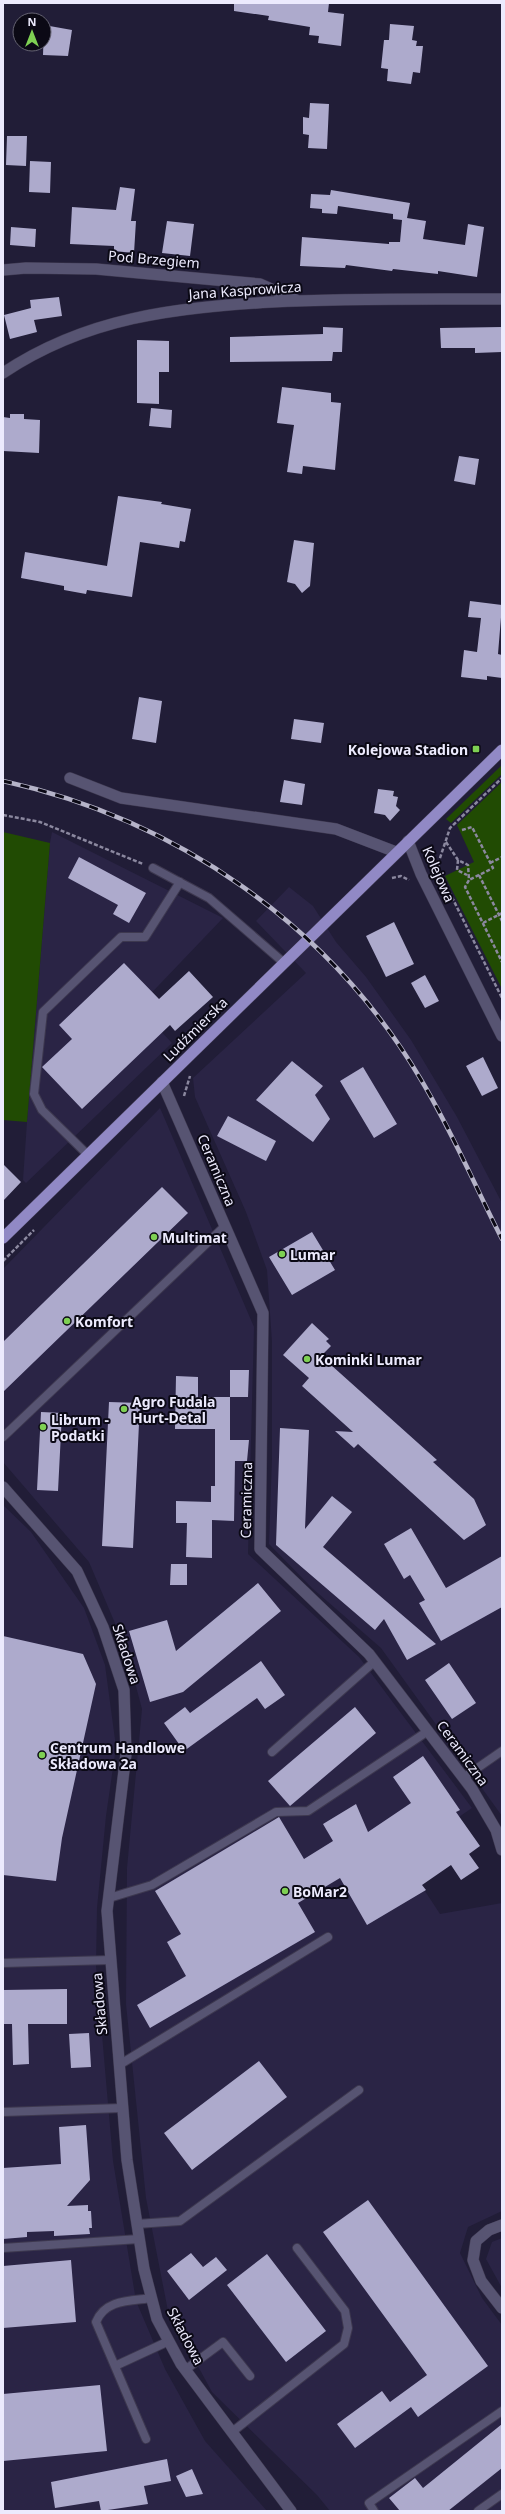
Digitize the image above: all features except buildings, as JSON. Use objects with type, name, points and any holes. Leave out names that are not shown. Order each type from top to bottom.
[{"type":"main road","name":"Kolejowa","points":[[408,841],[502,750]]},
{"type":"main road","name":"Ludźmierska","points":[[3,1238],[408,841]]},
{"type":"street","name":"Pod Brzegiem","points":[[3,270],[26,268],[96,269],[260,284],[298,301]]},
{"type":"street","name":"Jana Kasprowicza","points":[[3,373],[39,352],[111,323],[160,312],[205,306],[298,301],[502,299]]},
{"type":"street","points":[[70,778],[122,798],[336,829],[396,852]]},
{"type":"street","name":"Kolejowa","points":[[408,841],[421,874],[502,1036]]},
{"type":"street","name":"Ceramiczna","points":[[162,1082],[263,1313],[260,1549],[375,1661],[463,1778],[496,1830],[502,1850]]},
{"type":"street","name":"Składowa","points":[[3,1487],[77,1571],[104,1627],[124,1690],[126,1754],[107,1911],[127,2160],[139,2239],[157,2320],[185,2370],[291,2511]]},
{"type":"street","points":[[502,2224],[489,2230],[476,2241],[473,2260],[481,2281],[502,2308]]},
{"type":"lane","points":[[153,868],[209,898],[283,962]]},
{"type":"lane","points":[[88,1155],[42,1110],[34,1094],[43,1012],[121,937],[145,937],[180,882]]},
{"type":"lane","points":[[3,1437],[225,1226]]},
{"type":"lane","points":[[272,1752],[375,1661]]},
{"type":"lane","points":[[109,1898],[152,1885],[276,1812],[308,1811],[428,1731]]},
{"type":"lane","points":[[463,1778],[502,1751]]},
{"type":"lane","points":[[119,2065],[328,1937]]},
{"type":"lane","points":[[3,1963],[110,1960]]},
{"type":"lane","points":[[137,2224],[180,2220],[359,2090]]},
{"type":"lane","points":[[3,2112],[122,2108]]},
{"type":"lane","points":[[3,2248],[139,2239]]},
{"type":"lane","points":[[232,2432],[344,2344],[348,2328],[345,2311],[297,2248]]},
{"type":"lane","points":[[146,2439],[96,2322],[100,2311],[115,2304],[152,2298]]},
{"type":"lane","points":[[115,2366],[169,2341]]},
{"type":"lane","points":[[185,2370],[223,2342],[250,2376]]},
{"type":"lane","points":[[374,2511],[369,2502],[502,2411]]},
{"type":"lane","points":[[478,2511],[502,2494]]},
{"type":"path","points":[[502,778],[450,828],[438,864],[440,873],[502,998]]},
{"type":"path","points":[[3,815],[40,822],[153,868]]},
{"type":"path","points":[[462,830],[472,828],[493,868],[469,880],[465,887],[500,955],[502,962]]},
{"type":"path","points":[[446,842],[458,860],[468,865],[467,875],[469,880]]},
{"type":"path","points":[[490,863],[502,856]]},
{"type":"path","points":[[458,860],[457,870],[467,875]]},
{"type":"path","points":[[390,880],[393,877],[401,876],[407,881],[438,864]]},
{"type":"path","points":[[478,875],[500,914],[502,921]]},
{"type":"path","points":[[483,923],[500,914]]},
{"type":"path","points":[[175,1109],[185,1104],[184,1091],[191,1075]]},
{"type":"path","points":[[3,1261],[36,1228]]},
{"type":"shaded area","points":[[52,832],[223,918],[138,1007],[172,1043],[26,1183],[23,1180],[27,1122]]},
{"type":"shaded area","points":[[289,887],[313,906],[336,942],[366,977],[411,1040],[457,1117],[502,1203],[502,1816],[381,1648],[312,1588],[269,1544],[272,1458],[272,1342],[267,1270],[246,1212],[195,1097],[193,1078],[306,973],[256,921]]},
{"type":"shaded area","points":[[160,1108],[254,1327],[248,1554],[359,1657],[472,1808],[402,1856],[440,1914],[502,1903],[502,2211],[468,2227],[460,2253],[482,2298],[502,2325],[502,2511],[330,2511],[317,2495],[212,2392],[168,2311],[146,2198],[126,2004],[127,1868],[142,1709],[126,1649],[89,1562],[3,1462],[3,1269]]},
{"type":"shaded area","points":[[3,1505],[31,1532],[84,1608],[105,1665],[116,1747],[106,1816],[97,1908],[96,1966],[113,2161],[136,2301],[165,2369],[205,2441],[267,2511],[3,2511]]},
{"type":"shaded area","points":[[502,2238],[502,2288],[486,2259],[492,2242]]},
{"type":"green space","points":[[502,765],[502,774],[451,823],[446,819]]},
{"type":"green space","points":[[502,782],[502,989],[445,876],[474,862],[457,825]]},
{"type":"green space","points":[[3,832],[50,843],[27,1122],[3,1120]]},
{"type":"railway","points":[[3,781],[67,798],[128,822],[187,851],[242,886],[294,927],[341,972],[383,1023],[420,1078],[452,1137],[502,1239]]},
{"type":"place","name":"Kolejowa Stadion","points":[[476,749]]},
{"type":"place","name":"Multimat","points":[[154,1237]]},
{"type":"place","name":"Lumar","points":[[282,1254]]},
{"type":"place","name":"Komfort","points":[[67,1321]]},
{"type":"place","name":"Kominki Lumar","points":[[307,1359]]},
{"type":"place","name":"Agro Fudala Hurt-Detal","points":[[124,1409]]},
{"type":"place","name":"Librum - Podatki","points":[[43,1427]]},
{"type":"place","name":"Centrum Handlowe Składowa 2a","points":[[42,1755]]},
{"type":"place","name":"BoMar2","points":[[285,1891]]}]
